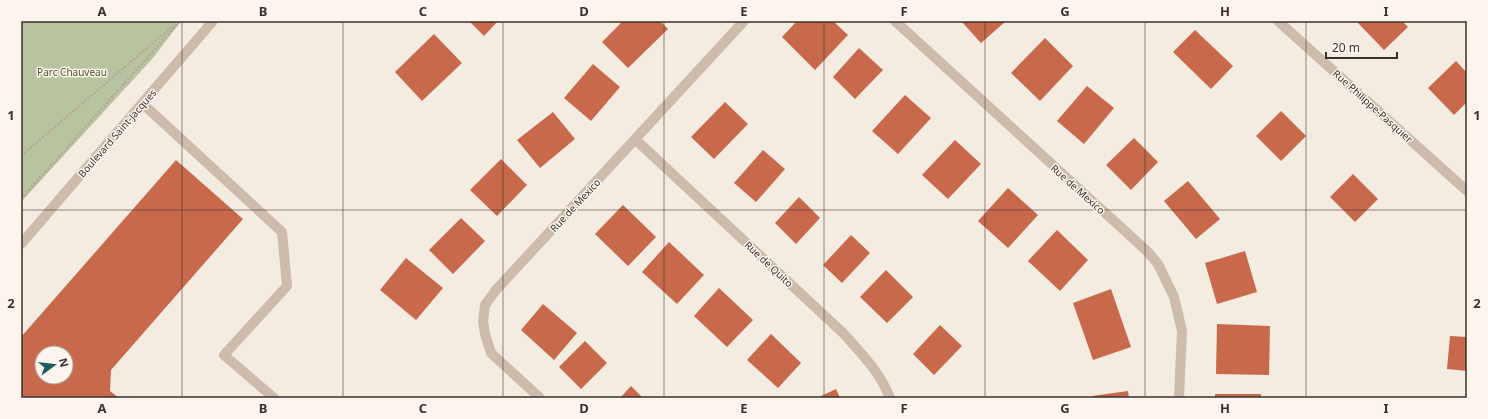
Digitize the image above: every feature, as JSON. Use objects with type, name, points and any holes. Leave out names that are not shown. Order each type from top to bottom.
[{"type":"street","name":"Boulevard Saint-Jacques","points":[[21,244],[213,21]]},
{"type":"street","name":"Rue de Mexico","points":[[540,398],[491,353],[485,334],[483,321],[485,306],[496,290],[636,140],[744,21]]},
{"type":"street","name":"Rue de Mexico","points":[[895,21],[1148,252],[1158,264],[1174,297],[1182,331],[1179,398]]},
{"type":"street","name":"Rue Philippe-Pasquier","points":[[1278,21],[1467,191]]},
{"type":"street","points":[[143,104],[282,232],[287,286],[224,355],[274,398]]},
{"type":"street","name":"Rue de Quito","points":[[636,140],[843,333],[868,360],[890,398]]},
{"type":"path","points":[[21,156],[179,21]]},
{"type":"path","points":[[21,199],[179,21]]},
{"type":"green space","name":"Parc Chauveau","points":[[21,21],[181,21],[153,58],[21,202]]},
{"type":"building","points":[[469,21],[498,21],[484,36]]},
{"type":"building","points":[[623,21],[660,21],[668,29],[628,68],[602,42]]},
{"type":"building","points":[[797,21],[833,21],[848,35],[815,70],[782,37]]},
{"type":"building","points":[[961,21],[1006,21],[981,43]]},
{"type":"building","points":[[1360,21],[1402,21],[1408,27],[1384,50],[1358,23]]},
{"type":"building","points":[[1195,30],[1233,66],[1211,89],[1173,52]]},
{"type":"building","points":[[434,34],[462,63],[422,101],[395,72]]},
{"type":"building","points":[[1045,38],[1073,66],[1040,101],[1011,73]]},
{"type":"building","points":[[859,48],[883,70],[855,99],[833,77]]},
{"type":"building","points":[[1456,61],[1467,73],[1467,102],[1454,115],[1428,88]]},
{"type":"building","points":[[593,64],[620,87],[591,121],[564,98]]},
{"type":"building","points":[[1087,86],[1114,108],[1084,144],[1057,121]]},
{"type":"building","points":[[905,95],[931,118],[898,154],[872,131]]},
{"type":"building","points":[[725,102],[748,124],[714,159],[691,137]]},
{"type":"building","points":[[1281,111],[1306,136],[1281,161],[1256,136]]},
{"type":"building","points":[[553,112],[575,139],[540,168],[517,140]]},
{"type":"building","points":[[1134,138],[1158,162],[1131,190],[1106,165]]},
{"type":"building","points":[[955,140],[981,164],[948,199],[922,175]]},
{"type":"building","points":[[763,150],[785,169],[756,202],[734,183]]},
{"type":"building","points":[[501,159],[527,185],[497,216],[470,190]]},
{"type":"building","points":[[176,160],[243,219],[111,370],[110,391],[119,398],[21,398],[21,337]]},
{"type":"building","points":[[1353,174],[1378,199],[1355,222],[1330,197]]},
{"type":"building","points":[[1188,181],[1220,219],[1196,239],[1164,201]]},
{"type":"building","points":[[1008,188],[1038,215],[1008,248],[978,221]]},
{"type":"building","points":[[799,197],[820,218],[796,244],[775,223]]},
{"type":"building","points":[[623,205],[656,237],[628,266],[595,234]]},
{"type":"building","points":[[461,218],[485,241],[453,274],[429,250]]},
{"type":"building","points":[[1057,230],[1088,260],[1060,291],[1028,261]]},
{"type":"building","points":[[851,235],[870,253],[842,283],[823,265]]},
{"type":"building","points":[[669,242],[704,275],[677,304],[642,272]]},
{"type":"building","points":[[1245,251],[1257,292],[1217,304],[1205,263]]},
{"type":"building","points":[[406,258],[443,288],[416,320],[380,290]]},
{"type":"building","points":[[886,270],[913,297],[887,323],[860,297]]},
{"type":"building","points":[[719,288],[753,320],[727,347],[694,316]]},
{"type":"building","points":[[1111,289],[1131,347],[1093,360],[1073,303]]},
{"type":"building","points":[[543,304],[577,333],[554,360],[521,330]]},
{"type":"building","points":[[1217,324],[1270,326],[1269,375],[1216,374]]},
{"type":"building","points":[[940,325],[962,346],[934,375],[913,354]]},
{"type":"building","points":[[771,334],[801,363],[778,388],[747,360]]},
{"type":"building","points":[[1450,336],[1467,337],[1467,371],[1447,369]]},
{"type":"building","points":[[585,341],[607,363],[581,389],[559,367]]},
{"type":"building","points":[[631,386],[643,398],[620,398]]},
{"type":"building","points":[[836,389],[840,398],[817,398]]},
{"type":"building","points":[[1128,391],[1129,398],[1093,398],[1092,396]]},
{"type":"building","points":[[1215,394],[1261,394],[1261,398],[1215,398]]}]
